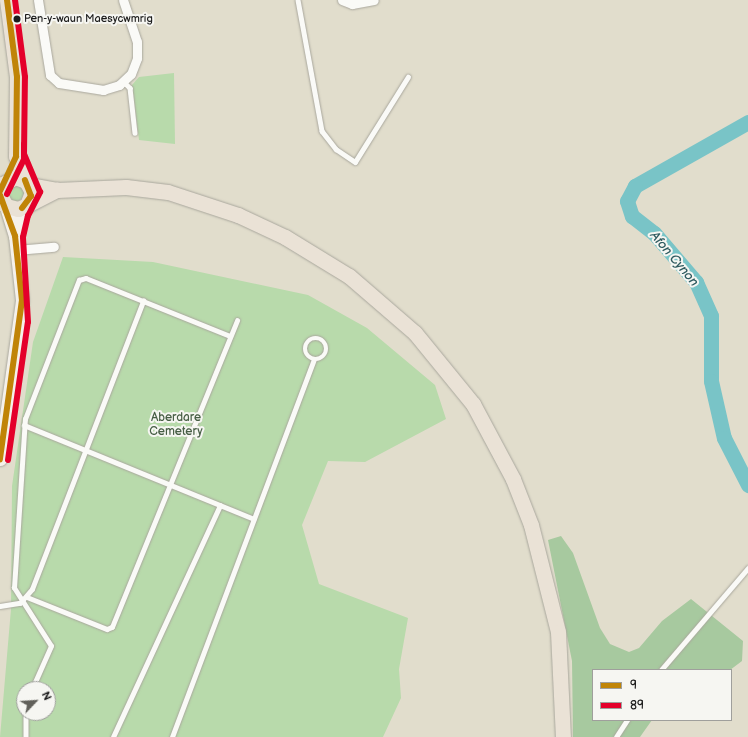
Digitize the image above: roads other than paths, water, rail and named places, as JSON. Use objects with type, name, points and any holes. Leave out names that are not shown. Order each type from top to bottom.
[{"type":"main road","points":[[6,0],[17,77],[16,156],[4,186],[27,183],[57,190],[126,187],[168,192],[238,215],[285,236],[349,276],[415,333],[473,404],[510,472],[531,525],[558,632],[563,737]]},
{"type":"main road","points":[[16,156],[31,196],[25,206],[16,243]]},
{"type":"main road","points":[[3,201],[25,206],[57,190]]},
{"type":"main road","points":[[0,459],[20,322],[16,243],[3,201]]},
{"type":"street","points":[[38,0],[50,75],[59,83],[103,90],[123,81],[138,58],[137,42],[123,0]]},
{"type":"street","points":[[342,0],[352,4],[374,0]]},
{"type":"street","points":[[16,243],[54,247]]},
{"type":"lane","points":[[298,0],[322,130],[336,148],[355,162],[408,77]]},
{"type":"lane","points":[[123,81],[130,88],[135,133]]},
{"type":"lane","points":[[36,681],[52,646],[20,603],[14,588],[24,425],[79,280],[86,278],[230,336]]},
{"type":"lane","points":[[0,606],[20,603],[27,598],[143,301]]},
{"type":"lane","points":[[27,598],[107,630],[112,627],[169,484],[237,321]]},
{"type":"lane","points":[[172,737],[313,361],[305,346],[317,336],[326,350],[320,359],[313,361]]},
{"type":"lane","points":[[24,425],[254,519]]},
{"type":"lane","points":[[113,737],[220,505]]},
{"type":"lane","points":[[663,669],[748,568]]},
{"type":"lane","points":[[26,721],[26,737]]},
{"type":"lane","points":[[616,737],[626,721]]},
{"type":"waterway","name":"Afon Cynon","points":[[748,122],[635,186],[627,201],[632,216],[654,233],[696,282],[711,316],[711,381],[724,438],[748,485]]},
{"type":"place","name":"Pen-y-waun Maesycwmrig","points":[[17,19]]},
{"type":"park label","name":"Aberdare Cemetery","points":[[176,425]]}]
